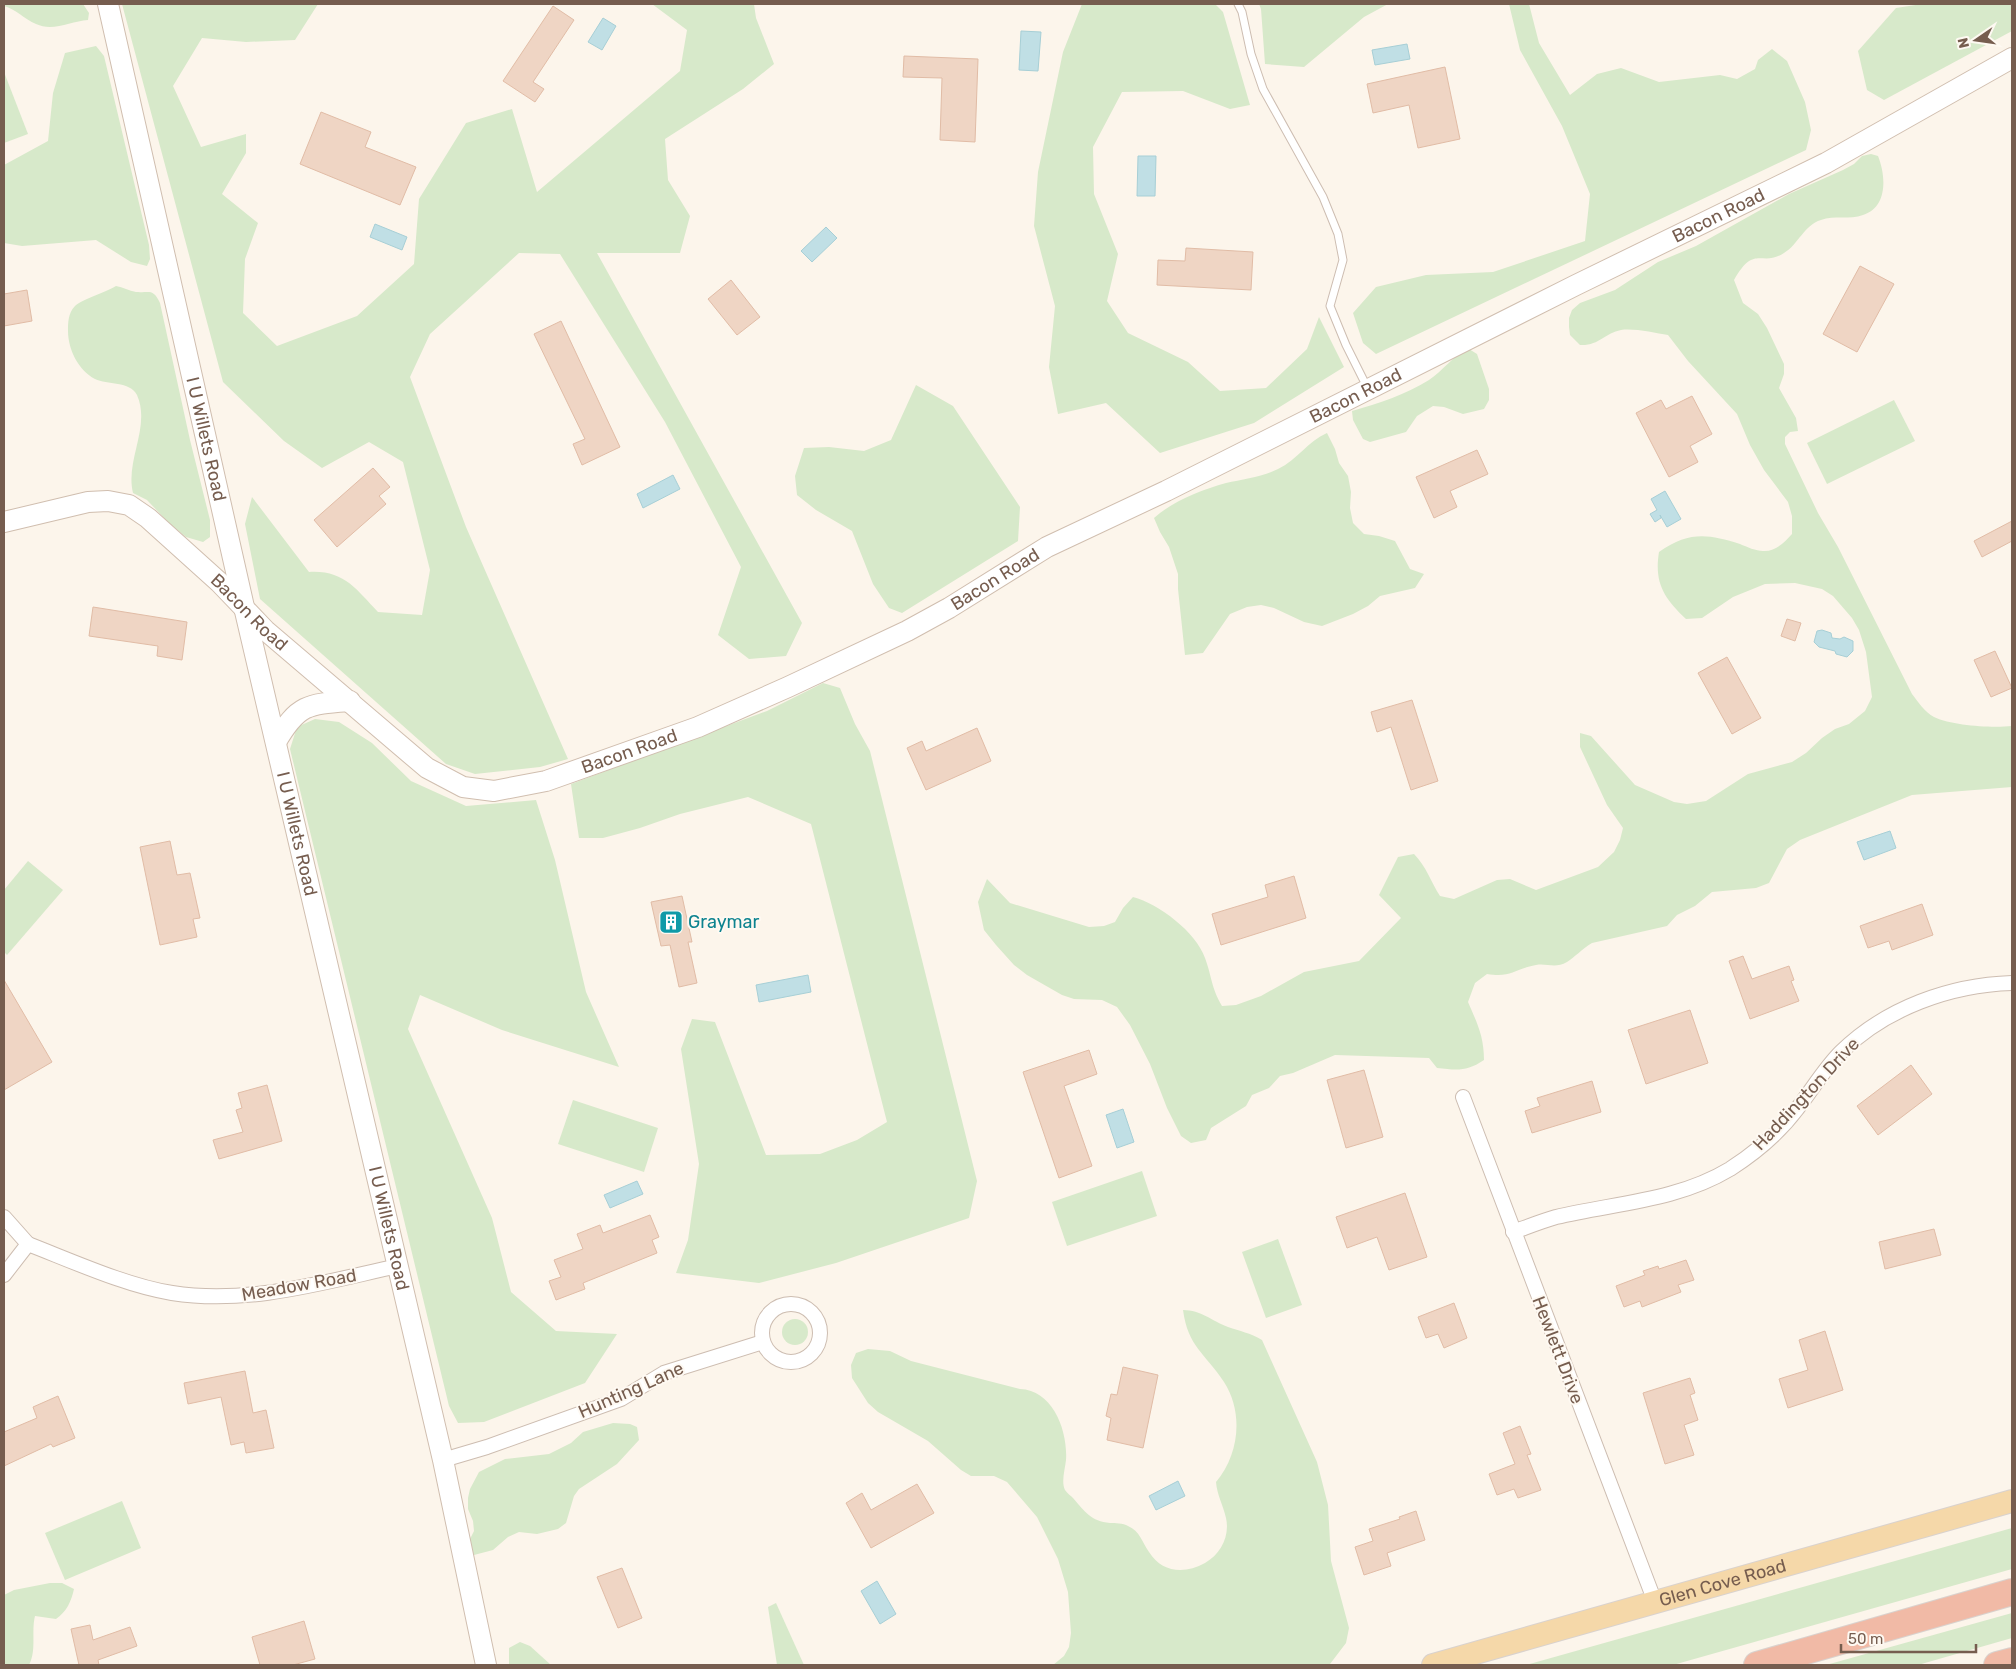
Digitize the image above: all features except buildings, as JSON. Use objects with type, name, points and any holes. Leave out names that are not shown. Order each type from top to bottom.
[{"type":"highway","points":[[1757,1665],[2012,1592]]},
{"type":"highway","points":[[1997,1665],[2012,1661]]},
{"type":"main road","name":"Glen Cove Road","points":[[1433,1665],[2012,1501]]},
{"type":"street","name":"I U Willets Road","points":[[108,4],[244,607],[443,1460],[486,1665]]},
{"type":"street","name":"Bacon Road","points":[[4,522],[88,502],[108,501],[129,505],[155,525],[219,582],[265,630],[427,768],[463,788],[494,791],[546,781],[698,727],[890,639],[949,608],[1048,547],[1166,491],[1576,284],[1826,163],[2012,58]]},
{"type":"street","points":[[276,742],[289,720],[305,708],[317,704],[350,701]]},
{"type":"street","name":"Haddington Drive","points":[[1513,1232],[1556,1218],[1626,1205],[1702,1183],[1729,1169],[1758,1149],[1797,1109],[1812,1087],[1841,1052],[1873,1026],[1914,1004],[1937,995],[1972,987],[2012,982]]},
{"type":"street","name":"Hewlett Drive","points":[[1463,1097],[1655,1602]]},
{"type":"street","name":"Meadow Road","points":[[4,1217],[28,1244],[139,1285],[171,1293],[209,1297],[262,1295],[398,1266]]},
{"type":"street","points":[[4,1275],[28,1244]]},
{"type":"street","points":[[787,1304],[801,1306],[813,1315],[818,1324],[820,1333],[816,1348],[804,1359],[796,1362],[780,1360],[767,1350],[763,1342],[764,1322],[777,1307],[787,1304]]},
{"type":"street","name":"Hunting Lane","points":[[443,1460],[487,1447],[621,1399],[664,1372],[763,1342]]},
{"type":"lane","points":[[1238,4],[1242,12],[1251,54],[1263,89],[1323,196],[1338,234],[1343,260],[1330,306],[1346,345],[1368,389]]},
{"type":"green space","points":[[4,4],[83,4],[89,13],[88,20],[55,27],[42,26],[4,6]]},
{"type":"green space","points":[[122,4],[318,4],[295,40],[246,42],[202,38],[173,86],[201,147],[246,134],[246,153],[222,194],[258,223],[245,259],[243,313],[277,346],[357,316],[414,264],[419,199],[466,123],[512,109],[537,192],[680,71],[687,30],[652,4],[754,4],[756,18],[774,64],[743,89],[665,139],[668,180],[690,216],[680,253],[597,253],[802,623],[786,656],[749,659],[718,635],[741,567],[665,422],[560,254],[519,253],[430,334],[410,377],[466,527],[568,759],[540,767],[475,774],[446,764],[260,599],[245,524],[252,497],[309,572],[321,572],[340,578],[356,589],[378,612],[422,615],[430,570],[403,462],[369,442],[322,468],[284,441],[223,382]]},
{"type":"green space","points":[[1082,4],[1215,4],[1223,12],[1250,105],[1230,109],[1183,91],[1122,92],[1093,147],[1094,194],[1118,254],[1107,301],[1128,333],[1188,362],[1220,391],[1266,388],[1307,349],[1319,317],[1344,367],[1254,423],[1160,453],[1106,403],[1058,414],[1049,367],[1055,306],[1034,226],[1038,172],[1063,52]]},
{"type":"green space","points":[[1259,4],[1388,4],[1364,17],[1304,67],[1265,64]]},
{"type":"green space","points":[[1509,4],[1529,4],[1539,43],[1570,95],[1597,74],[1621,68],[1659,82],[1720,75],[1737,79],[1755,69],[1758,60],[1772,49],[1787,61],[1805,102],[1811,130],[1806,150],[1376,354],[1363,343],[1353,313],[1376,287],[1426,275],[1493,272],[1585,241],[1590,194],[1562,126],[1520,50]]},
{"type":"green space","points":[[1922,4],[2012,4],[2012,31],[1884,100],[1867,90],[1858,51],[1896,8]]},
{"type":"green space","points":[[96,46],[104,56],[149,245],[150,259],[147,266],[131,262],[96,240],[22,246],[4,243],[4,165],[48,141],[53,93],[65,53]]},
{"type":"green space","points":[[4,72],[28,134],[4,143]]},
{"type":"green space","points":[[1871,154],[1878,156],[1881,164],[1883,190],[1877,205],[1871,211],[1863,215],[1831,218],[1815,223],[1784,253],[1776,257],[1758,258],[1747,262],[1734,280],[1743,303],[1758,314],[1767,328],[1784,364],[1784,374],[1779,388],[1796,418],[1798,431],[1790,432],[1785,437],[1785,444],[1818,513],[1838,547],[1912,694],[1922,707],[1934,717],[1942,720],[1973,726],[2012,726],[2012,787],[1912,795],[1800,840],[1787,849],[1769,883],[1756,888],[1712,892],[1695,906],[1677,915],[1667,926],[1592,943],[1563,964],[1536,965],[1502,975],[1487,974],[1475,983],[1468,1002],[1479,1030],[1484,1051],[1484,1060],[1472,1067],[1456,1070],[1437,1068],[1429,1058],[1335,1055],[1293,1073],[1280,1076],[1269,1088],[1252,1095],[1246,1106],[1211,1128],[1206,1140],[1191,1143],[1181,1136],[1167,1108],[1150,1064],[1130,1025],[1117,1007],[1102,1000],[1074,999],[1062,995],[1027,975],[1014,965],[984,930],[978,902],[987,879],[1010,903],[1089,927],[1104,926],[1115,922],[1123,908],[1133,897],[1154,906],[1175,920],[1194,938],[1205,958],[1222,1006],[1236,1005],[1261,996],[1304,972],[1359,961],[1401,918],[1379,895],[1398,857],[1414,854],[1440,896],[1454,899],[1497,880],[1510,879],[1536,890],[1598,867],[1614,852],[1623,828],[1607,805],[1580,747],[1580,733],[1591,736],[1635,785],[1674,802],[1687,804],[1706,801],[1748,774],[1792,762],[1806,753],[1822,738],[1835,729],[1849,724],[1865,711],[1872,697],[1866,652],[1859,630],[1852,618],[1833,596],[1822,589],[1795,583],[1765,584],[1733,597],[1702,618],[1686,619],[1666,597],[1658,573],[1659,552],[1680,540],[1699,536],[1718,538],[1751,549],[1772,550],[1792,534],[1792,516],[1788,502],[1764,470],[1750,445],[1737,414],[1688,361],[1668,335],[1638,330],[1621,330],[1592,344],[1580,345],[1570,335],[1569,318],[1572,310],[1580,303],[1615,290],[1658,262],[1696,246],[1789,194],[1843,170],[1854,164],[1862,156]]},
{"type":"green space","points":[[116,286],[136,292],[151,292],[160,303],[190,440],[210,520],[210,537],[203,542],[186,537],[169,523],[147,500],[133,493],[131,481],[132,468],[141,419],[141,407],[137,395],[124,385],[95,379],[79,365],[72,352],[68,338],[68,328],[69,318],[75,306]]},
{"type":"green space","points":[[1469,349],[1477,354],[1489,389],[1489,400],[1484,409],[1463,414],[1444,407],[1433,406],[1417,416],[1406,432],[1370,442],[1363,439],[1353,420],[1352,411],[1411,390],[1429,380],[1458,355]]},
{"type":"green space","points":[[916,385],[953,406],[1020,507],[1018,541],[902,613],[889,608],[873,584],[852,531],[816,510],[797,495],[795,476],[804,448],[829,447],[864,451],[891,440]]},
{"type":"green space","points":[[1894,400],[1915,441],[1827,484],[1807,443]]},
{"type":"green space","points":[[1327,433],[1339,463],[1348,476],[1353,523],[1364,534],[1395,541],[1410,569],[1424,574],[1415,588],[1380,596],[1368,606],[1353,614],[1322,626],[1304,622],[1274,608],[1261,605],[1247,607],[1230,614],[1203,653],[1185,655],[1178,574],[1169,547],[1154,518],[1179,501],[1207,489],[1252,478],[1278,469],[1291,461],[1320,436]]},
{"type":"green space","points":[[823,683],[840,688],[855,724],[870,751],[977,1181],[969,1218],[836,1263],[759,1283],[676,1273],[688,1240],[699,1164],[681,1049],[692,1019],[715,1022],[766,1155],[820,1154],[857,1140],[887,1122],[811,824],[748,797],[680,814],[603,838],[579,838],[571,784],[767,711]]},
{"type":"green space","points":[[315,719],[339,722],[372,743],[411,781],[466,806],[536,800],[555,860],[586,992],[619,1067],[502,1030],[420,995],[408,1029],[492,1218],[511,1292],[556,1331],[617,1334],[585,1383],[484,1422],[458,1423],[449,1406],[290,749],[297,727]]},
{"type":"green space","points":[[28,861],[63,890],[7,955],[4,952],[4,890]]},
{"type":"green space","points":[[573,1100],[658,1128],[644,1172],[558,1144]]},
{"type":"green space","points":[[1142,1171],[1157,1216],[1067,1246],[1052,1202]]},
{"type":"green space","points":[[1278,1239],[1302,1305],[1266,1318],[1242,1252]]},
{"type":"green space","points":[[1183,1310],[1201,1314],[1222,1325],[1262,1340],[1317,1462],[1328,1505],[1331,1561],[1349,1628],[1346,1643],[1330,1664],[1053,1665],[1064,1656],[1069,1647],[1071,1633],[1068,1592],[1058,1559],[1037,1517],[1007,1482],[994,1476],[971,1476],[961,1470],[928,1441],[878,1412],[868,1403],[852,1378],[851,1365],[856,1353],[868,1349],[890,1351],[911,1361],[1032,1391],[1041,1396],[1050,1404],[1061,1425],[1066,1449],[1063,1483],[1066,1491],[1093,1518],[1103,1522],[1124,1524],[1132,1528],[1154,1559],[1160,1564],[1174,1570],[1190,1569],[1205,1563],[1216,1555],[1225,1538],[1227,1531],[1226,1518],[1216,1482],[1224,1471],[1234,1447],[1236,1420],[1230,1394],[1224,1382],[1193,1341],[1185,1323]]},
{"type":"green space","points":[[795,1319],[804,1323],[808,1332],[804,1341],[795,1345],[786,1341],[782,1332],[786,1323]]},
{"type":"green space","points":[[613,1423],[630,1424],[637,1427],[639,1440],[617,1464],[579,1489],[574,1496],[566,1523],[558,1529],[537,1534],[519,1532],[508,1537],[493,1550],[474,1555],[468,1549],[474,1531],[473,1521],[468,1509],[468,1498],[470,1489],[479,1472],[505,1459],[549,1454],[571,1443],[583,1432]]},
{"type":"green space","points":[[122,1501],[141,1548],[65,1580],[45,1533]]},
{"type":"green space","points":[[2012,1528],[2012,1569],[1673,1665],[1526,1665]]},
{"type":"green space","points":[[50,1583],[62,1583],[74,1589],[68,1606],[56,1619],[35,1616],[33,1653],[29,1665],[4,1665],[4,1595],[14,1590]]},
{"type":"green space","points":[[776,1603],[804,1665],[777,1665],[768,1607]]},
{"type":"green space","points":[[2012,1613],[2012,1638],[1918,1665],[1826,1665]]},
{"type":"green space","points":[[520,1642],[530,1646],[551,1665],[509,1665],[509,1648]]},
{"type":"water","points":[[603,18],[616,26],[602,50],[588,42]]},
{"type":"water","points":[[1021,31],[1041,32],[1038,71],[1019,70]]},
{"type":"water","points":[[1407,44],[1410,59],[1375,65],[1372,50]]},
{"type":"water","points":[[1138,156],[1156,156],[1155,196],[1137,196]]},
{"type":"water","points":[[375,224],[407,237],[402,250],[370,237]]},
{"type":"water","points":[[826,227],[837,238],[812,262],[801,251]]},
{"type":"water","points":[[673,475],[680,489],[643,508],[637,494]]},
{"type":"water","points":[[1665,491],[1681,519],[1667,527],[1660,515],[1661,518],[1655,522],[1650,514],[1657,510],[1651,499]]},
{"type":"water","points":[[1822,630],[1831,633],[1832,638],[1840,639],[1844,637],[1853,641],[1853,651],[1847,657],[1836,654],[1835,651],[1819,647],[1814,642],[1817,631]]},
{"type":"water","points":[[1890,831],[1896,848],[1864,860],[1857,842]]},
{"type":"water","points":[[808,975],[811,992],[759,1002],[756,985]]},
{"type":"water","points":[[1123,1109],[1134,1142],[1117,1148],[1106,1115]]},
{"type":"water","points":[[637,1181],[643,1194],[610,1208],[604,1195]]},
{"type":"water","points":[[1178,1481],[1185,1496],[1156,1510],[1149,1496]]},
{"type":"water","points":[[877,1581],[896,1614],[880,1624],[861,1591]]},
{"type":"place","name":"Graymar","points":[[671,922]]}]
